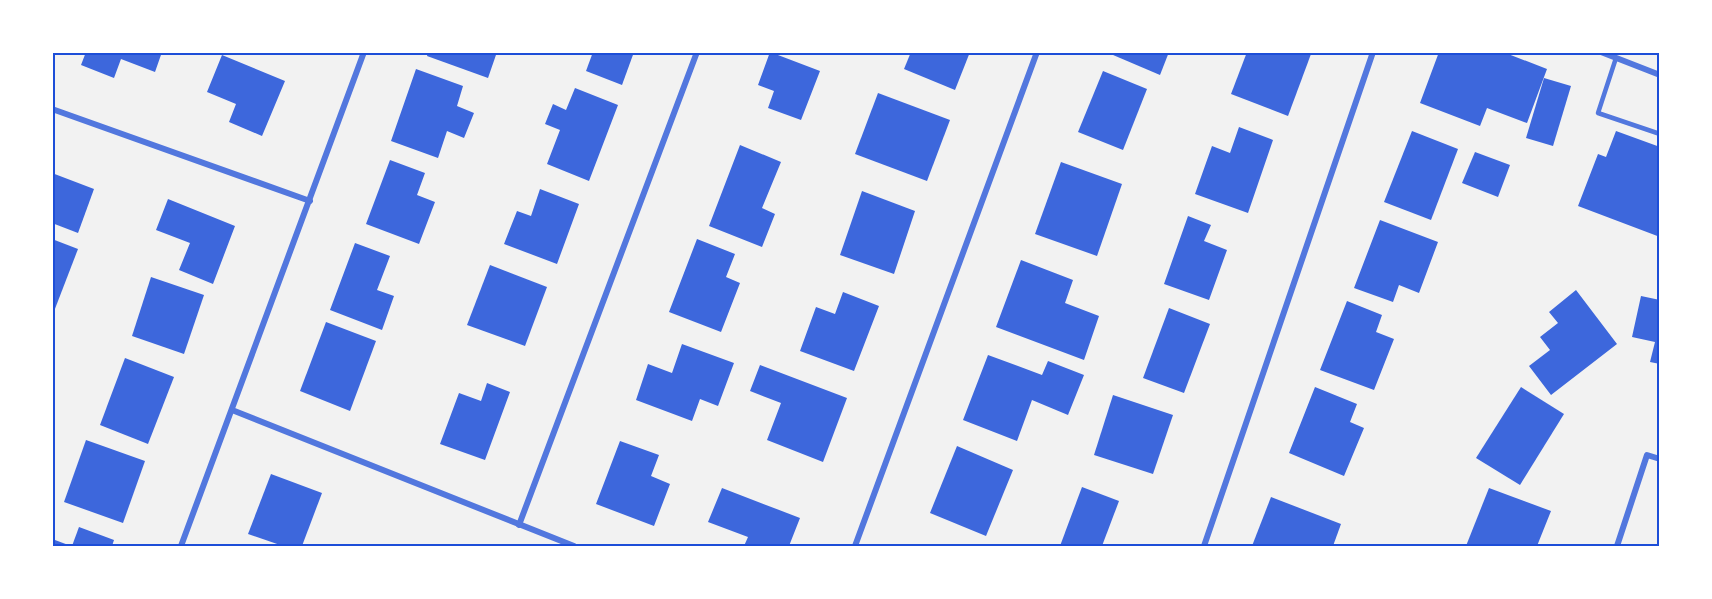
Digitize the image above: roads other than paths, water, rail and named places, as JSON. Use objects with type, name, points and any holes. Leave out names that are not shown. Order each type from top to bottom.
[{"type":"street","points":[[181,546],[364,52]]},
{"type":"street","points":[[519,525],[697,52]]},
{"type":"street","points":[[855,546],[1037,52]]},
{"type":"street","points":[[1204,546],[1373,52]]},
{"type":"street","points":[[1601,52],[1617,55],[1659,75]]},
{"type":"street","points":[[52,109],[310,201]]},
{"type":"street","points":[[232,410],[574,546]]},
{"type":"street","points":[[1617,546],[1647,455],[1659,459]]},
{"type":"lane","points":[[1617,55],[1598,113],[1659,134]]}]
